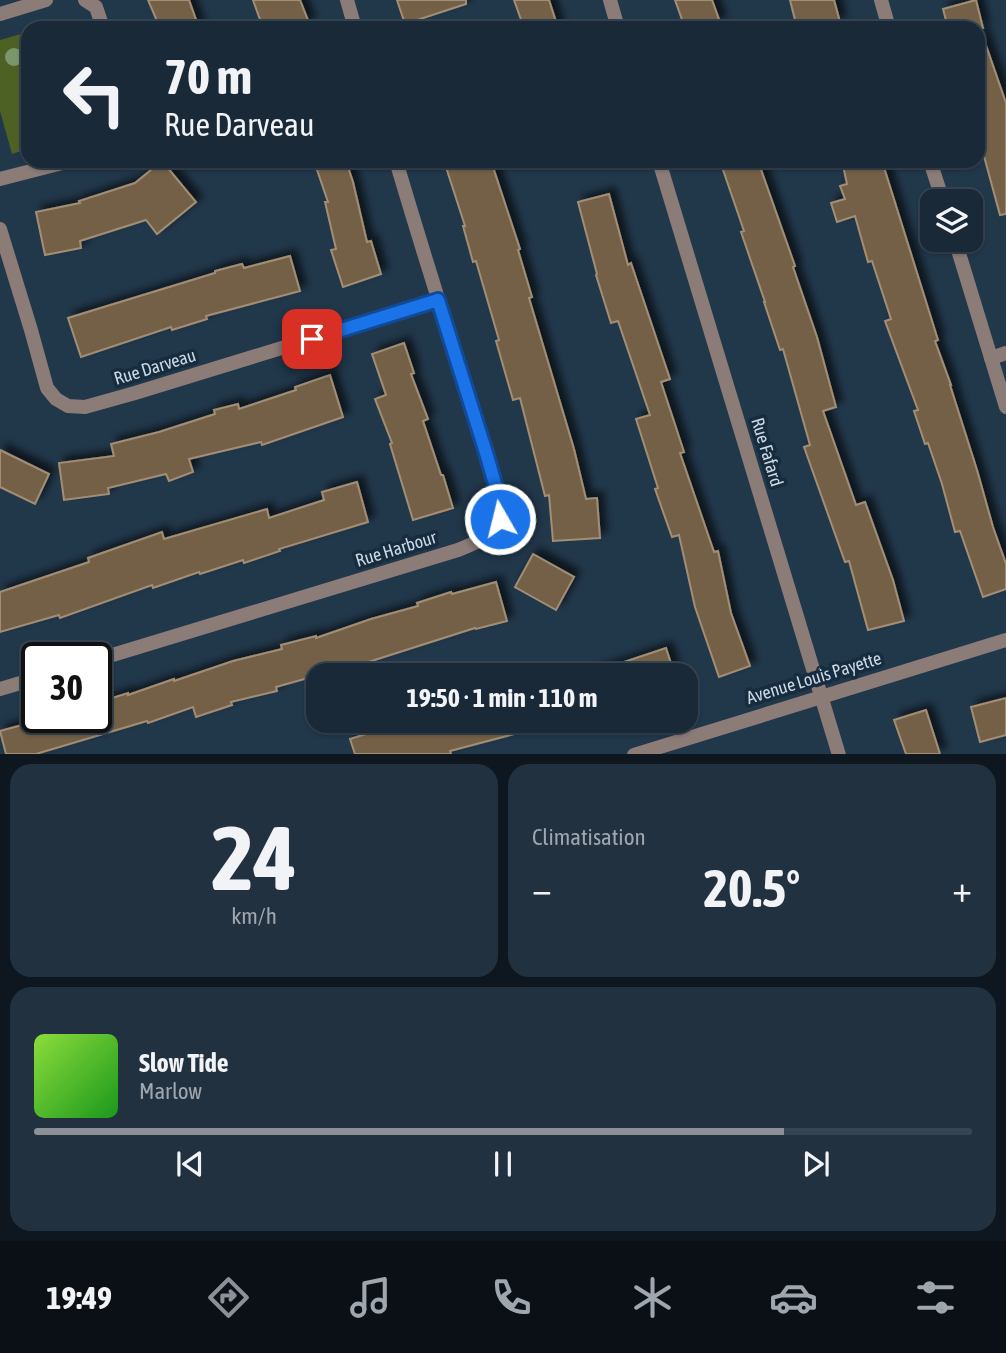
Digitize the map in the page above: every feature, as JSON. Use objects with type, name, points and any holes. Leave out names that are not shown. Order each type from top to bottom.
[{"type":"street","points":[[0,14],[46,0]]},
{"type":"street","points":[[85,0],[96,8],[101,21]]},
{"type":"street","points":[[347,0],[353,21]]},
{"type":"street","points":[[610,0],[616,21]]},
{"type":"street","points":[[881,0],[887,21]]},
{"type":"street","points":[[0,179],[43,168]]},
{"type":"street","name":"Rue Harbour","points":[[112,655],[458,550],[492,531],[500,519],[502,508],[398,168]]},
{"type":"street","name":"Rue Fafard","points":[[661,168],[839,754]]},
{"type":"street","points":[[932,168],[939,189]]},
{"type":"street","name":"Rue Darveau","points":[[0,229],[47,388],[55,399],[68,406],[85,407],[135,393],[438,300]]},
{"type":"street","points":[[959,252],[1006,407]]},
{"type":"street","points":[[991,358],[1006,353]]},
{"type":"street","name":"Avenue Louis Payette","points":[[634,754],[1006,640]]},
{"type":"street","points":[[0,689],[21,683]]},
{"type":"green space","points":[[21,34],[21,151],[12,154],[0,111],[0,40]]},
{"type":"building","points":[[148,0],[189,0],[196,21],[157,21]]},
{"type":"building","points":[[253,0],[300,0],[308,21],[260,21]]},
{"type":"building","points":[[397,0],[466,0],[466,4],[414,21],[404,21]]},
{"type":"building","points":[[514,0],[549,0],[556,21],[522,21]]},
{"type":"building","points":[[675,0],[712,0],[720,21],[682,21]]},
{"type":"building","points":[[790,0],[834,0],[840,21],[795,21]]},
{"type":"building","points":[[976,0],[981,21],[946,21],[943,9]]},
{"type":"building","points":[[985,43],[1006,103],[1006,214],[1000,215],[985,160]]},
{"type":"building","points":[[153,168],[168,168],[196,202],[157,234],[146,220],[80,241],[81,248],[45,255],[36,212],[80,203],[79,201],[135,183]]},
{"type":"building","points":[[316,168],[348,168],[367,242],[371,241],[381,274],[343,287],[331,250],[336,249],[325,202],[328,202]]},
{"type":"building","points":[[446,168],[493,168],[520,249],[518,250],[532,297],[529,298],[586,499],[597,498],[600,538],[553,541],[549,495],[545,496],[520,398],[513,400],[496,341],[499,340],[476,261],[473,262],[465,226]]},
{"type":"building","points":[[722,168],[760,168],[795,266],[793,267],[817,337],[836,407],[823,411],[856,505],[865,502],[893,580],[904,621],[868,630],[849,561],[845,562],[804,447],[810,445],[783,349],[780,350],[741,232],[744,231]]},
{"type":"building","points":[[844,168],[884,168],[938,340],[935,341],[1006,564],[1006,589],[983,597],[960,531],[955,532],[942,484],[914,411],[918,410],[885,321],[891,319],[872,261],[868,262],[855,216],[837,222],[831,203],[845,199],[840,186],[847,184]]},
{"type":"building","points":[[609,194],[628,265],[631,263],[670,379],[661,382],[684,452],[680,453],[714,552],[718,551],[731,613],[750,666],[719,677],[695,607],[679,535],[672,537],[655,489],[658,488],[636,419],[650,415],[618,321],[611,323],[578,202]]},
{"type":"building","points":[[290,256],[300,291],[206,316],[207,319],[172,330],[171,327],[81,357],[68,318],[215,271],[242,264],[244,268]]},
{"type":"building","points":[[404,343],[414,373],[411,374],[428,419],[423,421],[453,508],[413,520],[390,444],[392,443],[375,399],[386,395],[372,354]]},
{"type":"building","points":[[330,375],[343,417],[262,445],[261,442],[189,459],[193,472],[169,481],[166,474],[108,488],[109,494],[64,500],[59,463],[114,456],[111,444],[215,414],[214,410],[238,404],[239,409],[296,390],[295,387]]},
{"type":"building","points":[[0,450],[49,474],[35,504],[0,487]]},
{"type":"building","points":[[357,482],[368,522],[279,549],[280,551],[244,563],[243,560],[200,574],[199,572],[153,588],[152,585],[60,618],[59,615],[0,632],[0,592],[89,562],[88,558],[162,532],[164,539],[267,509],[269,518],[324,500],[322,492]]},
{"type":"building","points":[[533,554],[574,577],[556,610],[515,587]]},
{"type":"building","points":[[496,582],[507,621],[475,628],[365,663],[306,663],[306,679],[276,687],[277,691],[231,702],[232,705],[196,717],[193,707],[148,723],[147,721],[112,731],[112,698],[282,649],[281,645],[316,638],[418,606],[417,603],[451,592],[452,594]]},
{"type":"building","points":[[666,648],[671,663],[621,663]]},
{"type":"building","points":[[1006,698],[1006,735],[980,742],[971,707]]},
{"type":"building","points":[[926,710],[940,754],[906,754],[894,720]]},
{"type":"building","points":[[21,725],[21,733],[107,733],[36,754],[6,754],[0,731]]},
{"type":"building","points":[[369,733],[518,733],[450,751],[451,754],[355,754],[350,739]]},
{"type":"route","points":[[312,339],[438,300],[502,508],[500,519]]}]
